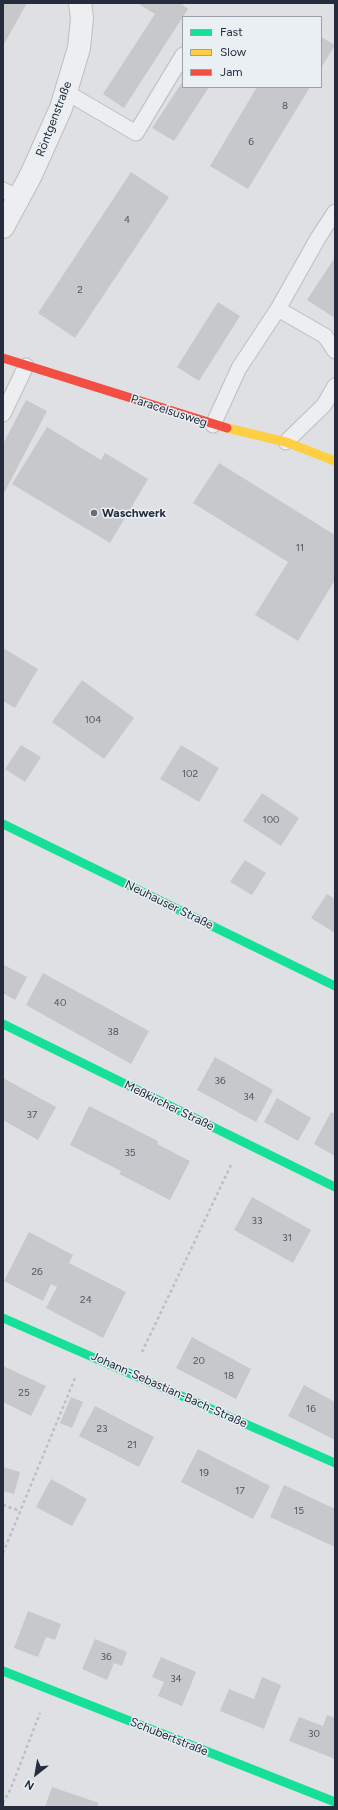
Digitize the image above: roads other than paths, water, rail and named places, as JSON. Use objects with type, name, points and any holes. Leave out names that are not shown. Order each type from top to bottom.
[{"type":"street","name":"Röntgenstraße","points":[[3,227],[11,194],[31,175],[61,108],[79,48],[82,18],[80,3]]},
{"type":"street","name":"Paracelsusweg","points":[[3,358],[213,426],[286,442],[335,461]]},
{"type":"street","name":"Neuhauser Straße","points":[[3,824],[335,986]]},
{"type":"street","name":"Meßkircher Straße","points":[[3,1024],[335,1187]]},
{"type":"street","name":"Johann-Sebastian-Bach-Straße","points":[[3,1318],[335,1463]]},
{"type":"street","name":"Schubertstraße","points":[[3,1671],[335,1802]]},
{"type":"lane","points":[[66,92],[136,133],[182,56]]},
{"type":"lane","points":[[213,426],[238,368],[278,309],[318,238],[335,212]]},
{"type":"lane","points":[[278,309],[325,336],[335,351]]},
{"type":"lane","points":[[3,414],[26,366]]},
{"type":"lane","points":[[286,442],[324,406],[335,386]]},
{"type":"place","name":"Waschwerk","points":[[94,513]]}]
